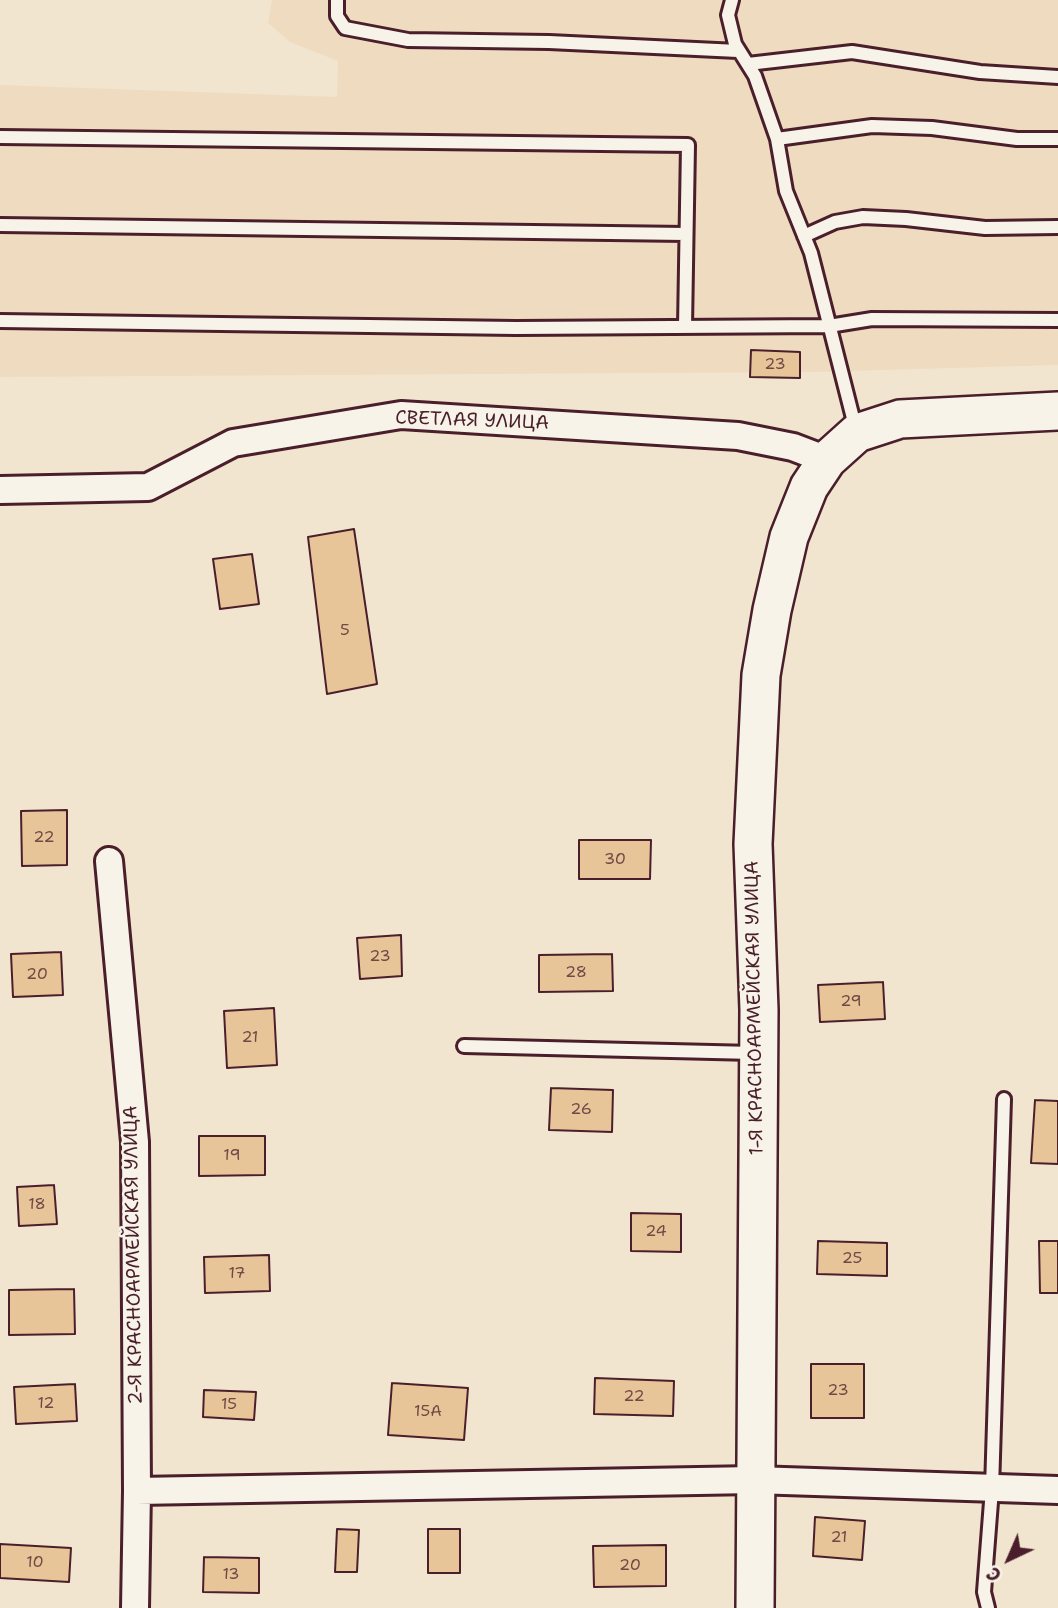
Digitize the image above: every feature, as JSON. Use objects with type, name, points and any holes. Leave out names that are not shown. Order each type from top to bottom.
[{"type":"street","points":[[857,433],[900,419],[1058,411]]},
{"type":"street","name":"СВЕТЛАЯ УЛИЦА","points":[[0,490],[148,486],[233,443],[401,415],[738,436],[793,447],[827,460]]},
{"type":"street","name":"1-Я КРАСНОАРМЕЙСКАЯ УЛИЦА","points":[[755,1608],[758,1054],[753,845],[761,675],[772,610],[789,537],[809,486],[827,460],[857,433]]},
{"type":"street","name":"2-Я КРАСНОАРМЕЙСКАЯ УЛИЦА","points":[[109,861],[135,1142],[135,1608]]},
{"type":"street","points":[[137,1491],[754,1479],[1058,1490]]},
{"type":"lane","points":[[337,0],[337,16],[345,28],[408,40],[562,43],[738,51]]},
{"type":"lane","points":[[732,0],[728,15],[738,51],[755,76],[778,139],[786,191],[804,236],[857,433]]},
{"type":"lane","points":[[748,64],[852,52],[980,72],[1058,77]]},
{"type":"lane","points":[[778,139],[872,127],[932,128],[1017,139],[1058,139]]},
{"type":"lane","points":[[0,137],[688,145],[685,327]]},
{"type":"lane","points":[[804,236],[835,222],[863,217],[985,228],[1058,227]]},
{"type":"lane","points":[[0,225],[686,234]]},
{"type":"lane","points":[[0,321],[516,328],[829,326],[872,319],[1058,320]]},
{"type":"lane","points":[[464,1046],[758,1054]]},
{"type":"lane","points":[[988,1608],[984,1592],[992,1489],[1004,1099]]},
{"type":"shaded area","points":[[272,0],[1058,0],[1058,365],[812,372],[0,377],[0,85],[337,97],[338,61],[290,42],[268,23]]},
{"type":"building","points":[[751,350],[800,352],[800,378],[750,377]]},
{"type":"building","points":[[354,529],[377,684],[327,694],[308,537]]},
{"type":"building","points":[[252,554],[259,604],[220,609],[213,559]]},
{"type":"building","points":[[67,810],[67,865],[22,866],[21,811]]},
{"type":"building","points":[[579,840],[651,840],[650,879],[579,879]]},
{"type":"building","points":[[401,935],[402,976],[360,979],[357,938]]},
{"type":"building","points":[[61,952],[63,995],[13,997],[11,954]]},
{"type":"building","points":[[612,954],[613,991],[539,992],[539,955]]},
{"type":"building","points":[[883,982],[885,1019],[820,1022],[818,985]]},
{"type":"building","points":[[274,1008],[277,1065],[227,1068],[224,1011]]},
{"type":"building","points":[[551,1088],[613,1090],[612,1132],[549,1130]]},
{"type":"building","points":[[1035,1100],[1058,1101],[1058,1164],[1031,1163]]},
{"type":"building","points":[[199,1136],[265,1136],[265,1175],[199,1176]]},
{"type":"building","points":[[54,1185],[57,1224],[19,1226],[17,1187]]},
{"type":"building","points":[[631,1213],[681,1214],[681,1252],[631,1251]]},
{"type":"building","points":[[818,1241],[887,1243],[887,1276],[817,1274]]},
{"type":"building","points":[[1039,1241],[1058,1241],[1058,1293],[1040,1293]]},
{"type":"building","points":[[269,1255],[270,1291],[205,1293],[204,1257]]},
{"type":"building","points":[[74,1289],[75,1334],[9,1335],[9,1290]]},
{"type":"building","points":[[811,1364],[864,1364],[864,1418],[811,1418]]},
{"type":"building","points":[[595,1378],[674,1381],[673,1416],[594,1414]]},
{"type":"building","points":[[392,1383],[468,1388],[464,1440],[388,1435]]},
{"type":"building","points":[[75,1384],[77,1421],[16,1424],[14,1387]]},
{"type":"building","points":[[204,1390],[256,1392],[254,1420],[203,1417]]},
{"type":"building","points":[[815,1517],[865,1521],[862,1560],[813,1556]]},
{"type":"building","points":[[337,1529],[359,1530],[357,1572],[335,1572]]},
{"type":"building","points":[[428,1529],[460,1529],[460,1573],[428,1573]]},
{"type":"building","points":[[0,1544],[71,1548],[69,1582],[0,1578]]},
{"type":"building","points":[[666,1545],[666,1586],[594,1587],[593,1546]]},
{"type":"building","points":[[204,1557],[259,1558],[259,1593],[203,1592]]}]
